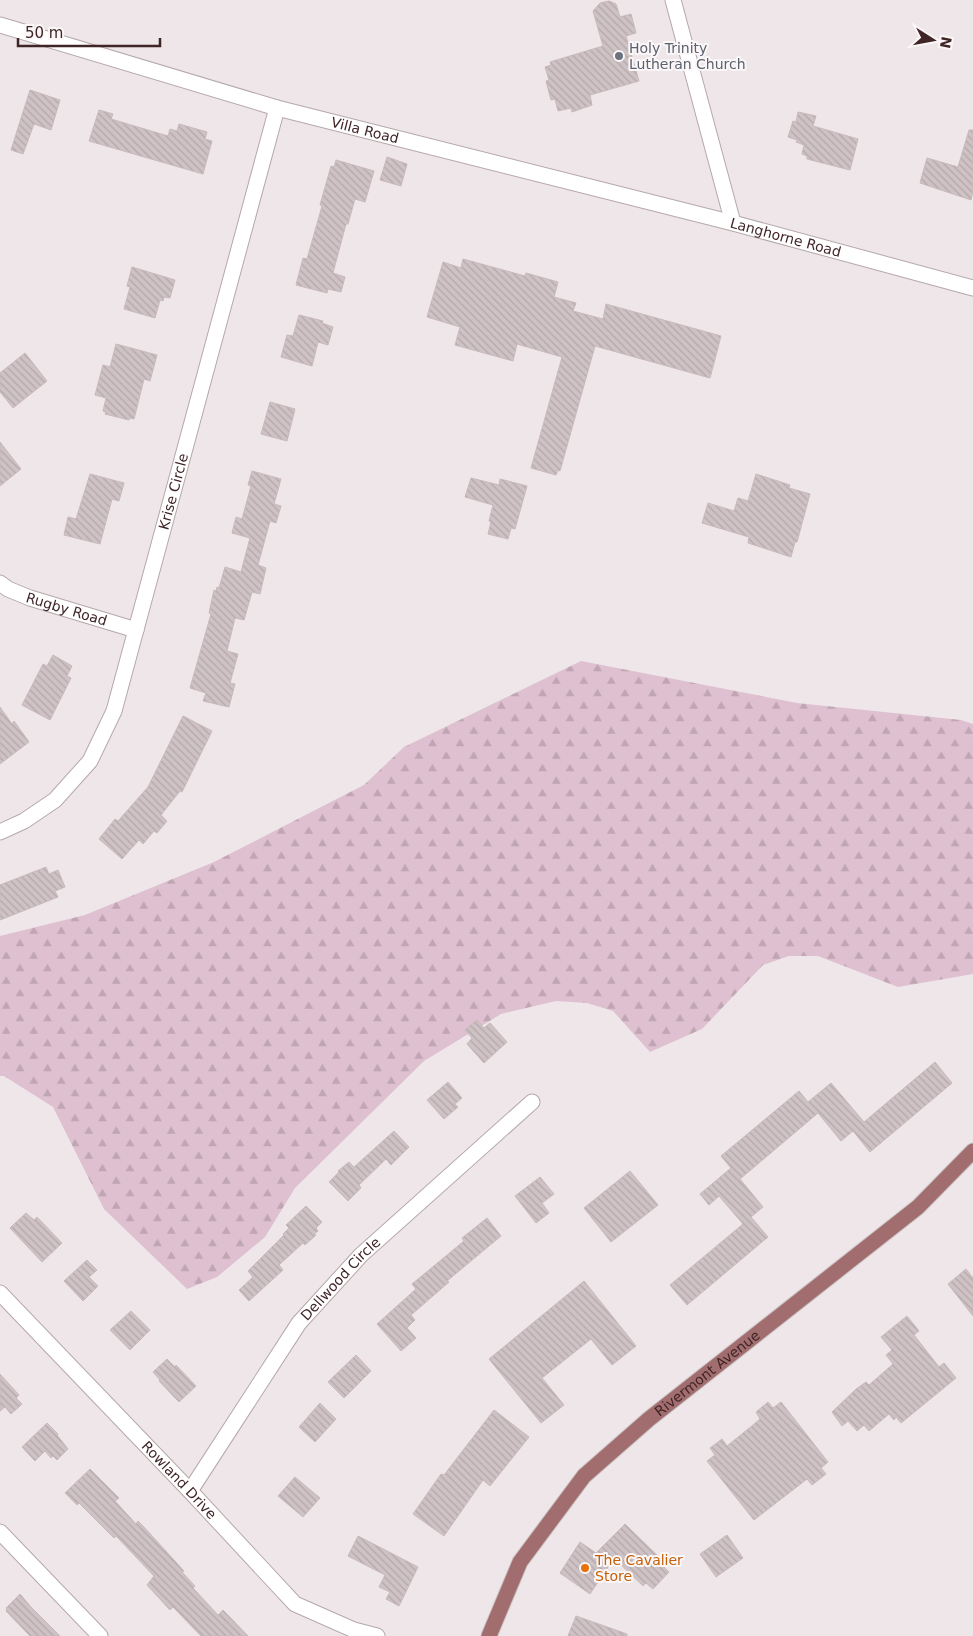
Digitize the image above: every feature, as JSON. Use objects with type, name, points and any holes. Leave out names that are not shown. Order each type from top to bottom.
[{"type":"main road","name":"Rivermont Avenue","points":[[489,1636],[520,1562],[584,1476],[650,1419],[918,1207],[973,1151]]},
{"type":"street","name":"Langhorne Road","points":[[672,0],[733,222],[973,288]]},
{"type":"street","name":"Villa Road","points":[[0,25],[277,108],[733,222]]},
{"type":"street","name":"Krise Circle","points":[[0,832],[24,821],[55,800],[90,761],[114,711],[277,108]]},
{"type":"street","name":"Rugby Road","points":[[0,583],[8,589],[30,598],[136,630]]},
{"type":"street","name":"Dellwood Circle","points":[[190,1491],[299,1323],[360,1255],[532,1102]]},
{"type":"street","name":"Rowland Drive","points":[[0,1293],[190,1491],[294,1604],[354,1630],[377,1636]]},
{"type":"street","points":[[0,1532],[100,1636]]},
{"type":"green space","points":[[581,661],[797,703],[961,720],[973,724],[973,974],[898,987],[818,956],[789,956],[763,965],[702,1029],[650,1052],[613,1011],[587,1003],[556,1001],[501,1014],[424,1061],[295,1188],[265,1237],[217,1277],[187,1289],[104,1209],[53,1107],[4,1076],[0,1076],[0,936],[85,915],[214,862],[364,785],[404,747]]},
{"type":"building","name":"Holy Trinity Lutheran Church","points":[[609,1],[616,4],[620,17],[631,14],[636,33],[626,36],[639,81],[590,95],[592,105],[572,112],[571,108],[558,111],[555,99],[551,100],[546,81],[549,80],[545,67],[551,65],[550,62],[603,46],[593,11],[600,3]]},
{"type":"building","points":[[30,90],[60,100],[51,130],[34,124],[23,154],[11,150]]},
{"type":"building","points":[[99,110],[113,114],[111,119],[168,136],[170,129],[177,131],[179,124],[207,132],[205,139],[212,141],[203,174],[89,141]]},
{"type":"building","points":[[798,112],[816,116],[813,126],[858,139],[850,170],[807,159],[807,156],[802,154],[804,145],[788,137],[793,121],[796,122]]},
{"type":"building","points":[[969,130],[973,130],[973,191],[971,200],[920,183],[927,158],[958,167]]},
{"type":"building","points":[[387,157],[407,164],[401,186],[380,180]]},
{"type":"building","points":[[336,160],[374,171],[365,202],[355,199],[348,224],[346,224],[333,273],[345,277],[341,292],[328,289],[327,293],[296,285],[303,258],[307,259],[331,166],[334,167]]},
{"type":"building","points":[[463,259],[525,276],[526,273],[558,282],[554,297],[576,303],[573,311],[603,319],[606,304],[721,336],[710,378],[595,346],[560,471],[558,470],[556,475],[531,468],[562,357],[517,344],[513,361],[455,345],[460,327],[427,317],[443,262],[461,268]]},
{"type":"building","points":[[132,267],[175,280],[170,298],[164,297],[163,301],[160,300],[155,318],[124,309],[130,287],[127,286]]},
{"type":"building","points":[[299,315],[323,321],[322,323],[333,327],[328,345],[318,342],[312,366],[281,357],[287,335],[293,336]]},
{"type":"building","points":[[116,344],[157,355],[150,381],[144,379],[134,419],[130,418],[129,420],[105,414],[106,412],[103,411],[106,398],[95,395],[103,365],[110,367]]},
{"type":"building","points":[[25,353],[47,381],[13,408],[0,392],[0,373]]},
{"type":"building","points":[[270,402],[295,409],[287,441],[261,434]]},
{"type":"building","points":[[0,442],[21,469],[0,486]]},
{"type":"building","points":[[252,471],[281,479],[274,504],[281,506],[276,523],[270,521],[258,565],[266,568],[260,594],[252,592],[244,620],[235,618],[227,651],[238,654],[230,683],[235,684],[229,707],[203,701],[206,693],[190,688],[211,614],[209,613],[214,590],[216,591],[217,587],[219,588],[225,567],[241,572],[250,538],[232,533],[236,517],[242,519],[251,486],[248,485]]},
{"type":"building","points":[[90,474],[124,483],[119,501],[112,499],[100,544],[64,535],[68,517],[76,519]]},
{"type":"building","points":[[756,474],[790,485],[789,488],[810,494],[791,557],[748,543],[749,537],[702,523],[708,503],[734,511],[738,498],[748,501]]},
{"type":"building","points":[[471,478],[499,485],[500,479],[527,486],[515,529],[511,528],[508,539],[488,534],[493,505],[465,497]]},
{"type":"building","points":[[53,655],[72,666],[67,676],[71,678],[50,720],[22,705],[43,664],[47,666]]},
{"type":"building","points":[[0,707],[12,724],[14,721],[29,742],[0,764]]},
{"type":"building","points":[[183,716],[212,731],[182,792],[180,791],[161,815],[167,821],[157,833],[154,831],[143,844],[139,840],[122,859],[99,839],[115,819],[118,821],[148,787]]},
{"type":"building","points":[[46,867],[49,874],[58,870],[65,887],[55,891],[58,897],[0,920],[0,885]]},
{"type":"building","points":[[477,1020],[484,1028],[490,1023],[507,1042],[484,1063],[467,1044],[472,1038],[465,1030]]},
{"type":"building","points":[[935,1062],[952,1083],[870,1152],[853,1131],[841,1141],[818,1113],[740,1179],[763,1207],[751,1217],[768,1237],[687,1305],[670,1285],[743,1224],[719,1196],[709,1205],[700,1194],[731,1168],[721,1156],[799,1091],[808,1102],[831,1083],[864,1122]]},
{"type":"building","points":[[448,1082],[462,1098],[455,1104],[458,1107],[444,1119],[427,1100]]},
{"type":"building","points":[[394,1131],[409,1147],[391,1165],[386,1159],[359,1185],[361,1188],[348,1201],[329,1182],[349,1162],[354,1167]]},
{"type":"building","points":[[630,1171],[658,1205],[611,1242],[584,1208]]},
{"type":"building","points":[[540,1177],[554,1194],[542,1203],[549,1213],[536,1223],[515,1196]]},
{"type":"building","points":[[306,1206],[322,1222],[316,1228],[318,1231],[314,1234],[316,1235],[305,1245],[303,1243],[279,1265],[283,1270],[249,1301],[239,1290],[253,1277],[248,1271],[284,1235],[289,1228],[286,1225]]},
{"type":"building","points":[[26,1213],[34,1220],[37,1217],[62,1243],[42,1262],[10,1228]]},
{"type":"building","points":[[487,1218],[501,1236],[447,1281],[449,1282],[411,1315],[415,1320],[407,1328],[416,1338],[401,1351],[377,1324],[416,1289],[412,1284],[464,1241],[462,1238]]},
{"type":"building","points":[[87,1260],[97,1270],[89,1277],[98,1286],[83,1301],[64,1281]]},
{"type":"building","points":[[966,1269],[973,1278],[973,1316],[948,1284]]},
{"type":"building","points":[[584,1281],[636,1346],[612,1365],[591,1339],[542,1378],[564,1405],[541,1423],[489,1359]]},
{"type":"building","points":[[131,1311],[150,1330],[130,1350],[110,1330]]},
{"type":"building","points":[[907,1316],[919,1331],[914,1335],[939,1367],[944,1363],[956,1378],[901,1423],[896,1417],[894,1420],[889,1414],[869,1431],[864,1425],[857,1431],[848,1421],[842,1426],[832,1412],[856,1389],[866,1382],[869,1385],[893,1364],[886,1355],[892,1350],[881,1337]]},
{"type":"building","points":[[356,1355],[371,1371],[344,1398],[328,1382]]},
{"type":"building","points":[[167,1359],[175,1367],[176,1365],[196,1386],[179,1402],[153,1372]]},
{"type":"building","points":[[0,1374],[19,1395],[16,1398],[22,1404],[11,1414],[5,1407],[0,1411]]},
{"type":"building","points":[[768,1402],[773,1408],[781,1402],[828,1462],[821,1468],[826,1474],[812,1485],[807,1479],[754,1520],[707,1461],[715,1455],[710,1448],[722,1439],[727,1446],[760,1419],[756,1412]]},
{"type":"building","points":[[320,1403],[336,1419],[315,1442],[299,1427]]},
{"type":"building","points":[[494,1410],[529,1437],[490,1486],[483,1480],[444,1536],[413,1514],[441,1474],[444,1475]]},
{"type":"building","points":[[47,1423],[58,1434],[68,1449],[57,1460],[53,1456],[51,1458],[45,1451],[35,1461],[22,1447]]},
{"type":"building","points":[[90,1469],[119,1498],[115,1501],[136,1524],[138,1521],[184,1571],[182,1572],[195,1586],[193,1588],[218,1615],[223,1610],[248,1636],[201,1636],[173,1607],[170,1610],[147,1585],[154,1576],[116,1536],[114,1538],[79,1503],[77,1505],[65,1493]]},
{"type":"building","points":[[295,1477],[320,1498],[303,1517],[278,1496]]},
{"type":"building","points":[[625,1524],[665,1563],[663,1566],[669,1572],[653,1589],[646,1583],[643,1586],[614,1558],[590,1594],[560,1573],[580,1542],[596,1553]]},
{"type":"building","points":[[727,1535],[743,1558],[716,1577],[700,1554]]},
{"type":"building","points":[[358,1536],[418,1567],[399,1606],[386,1599],[390,1592],[379,1587],[385,1575],[348,1556]]},
{"type":"building","points":[[20,1594],[60,1636],[30,1636],[6,1611],[6,1608]]},
{"type":"building","points":[[576,1616],[627,1634],[627,1636],[568,1636]]},
{"type":"place","name":"Holy Trinity Lutheran Church","points":[[619,56]]},
{"type":"place","name":"The Cavalier Store","points":[[585,1568]]}]
